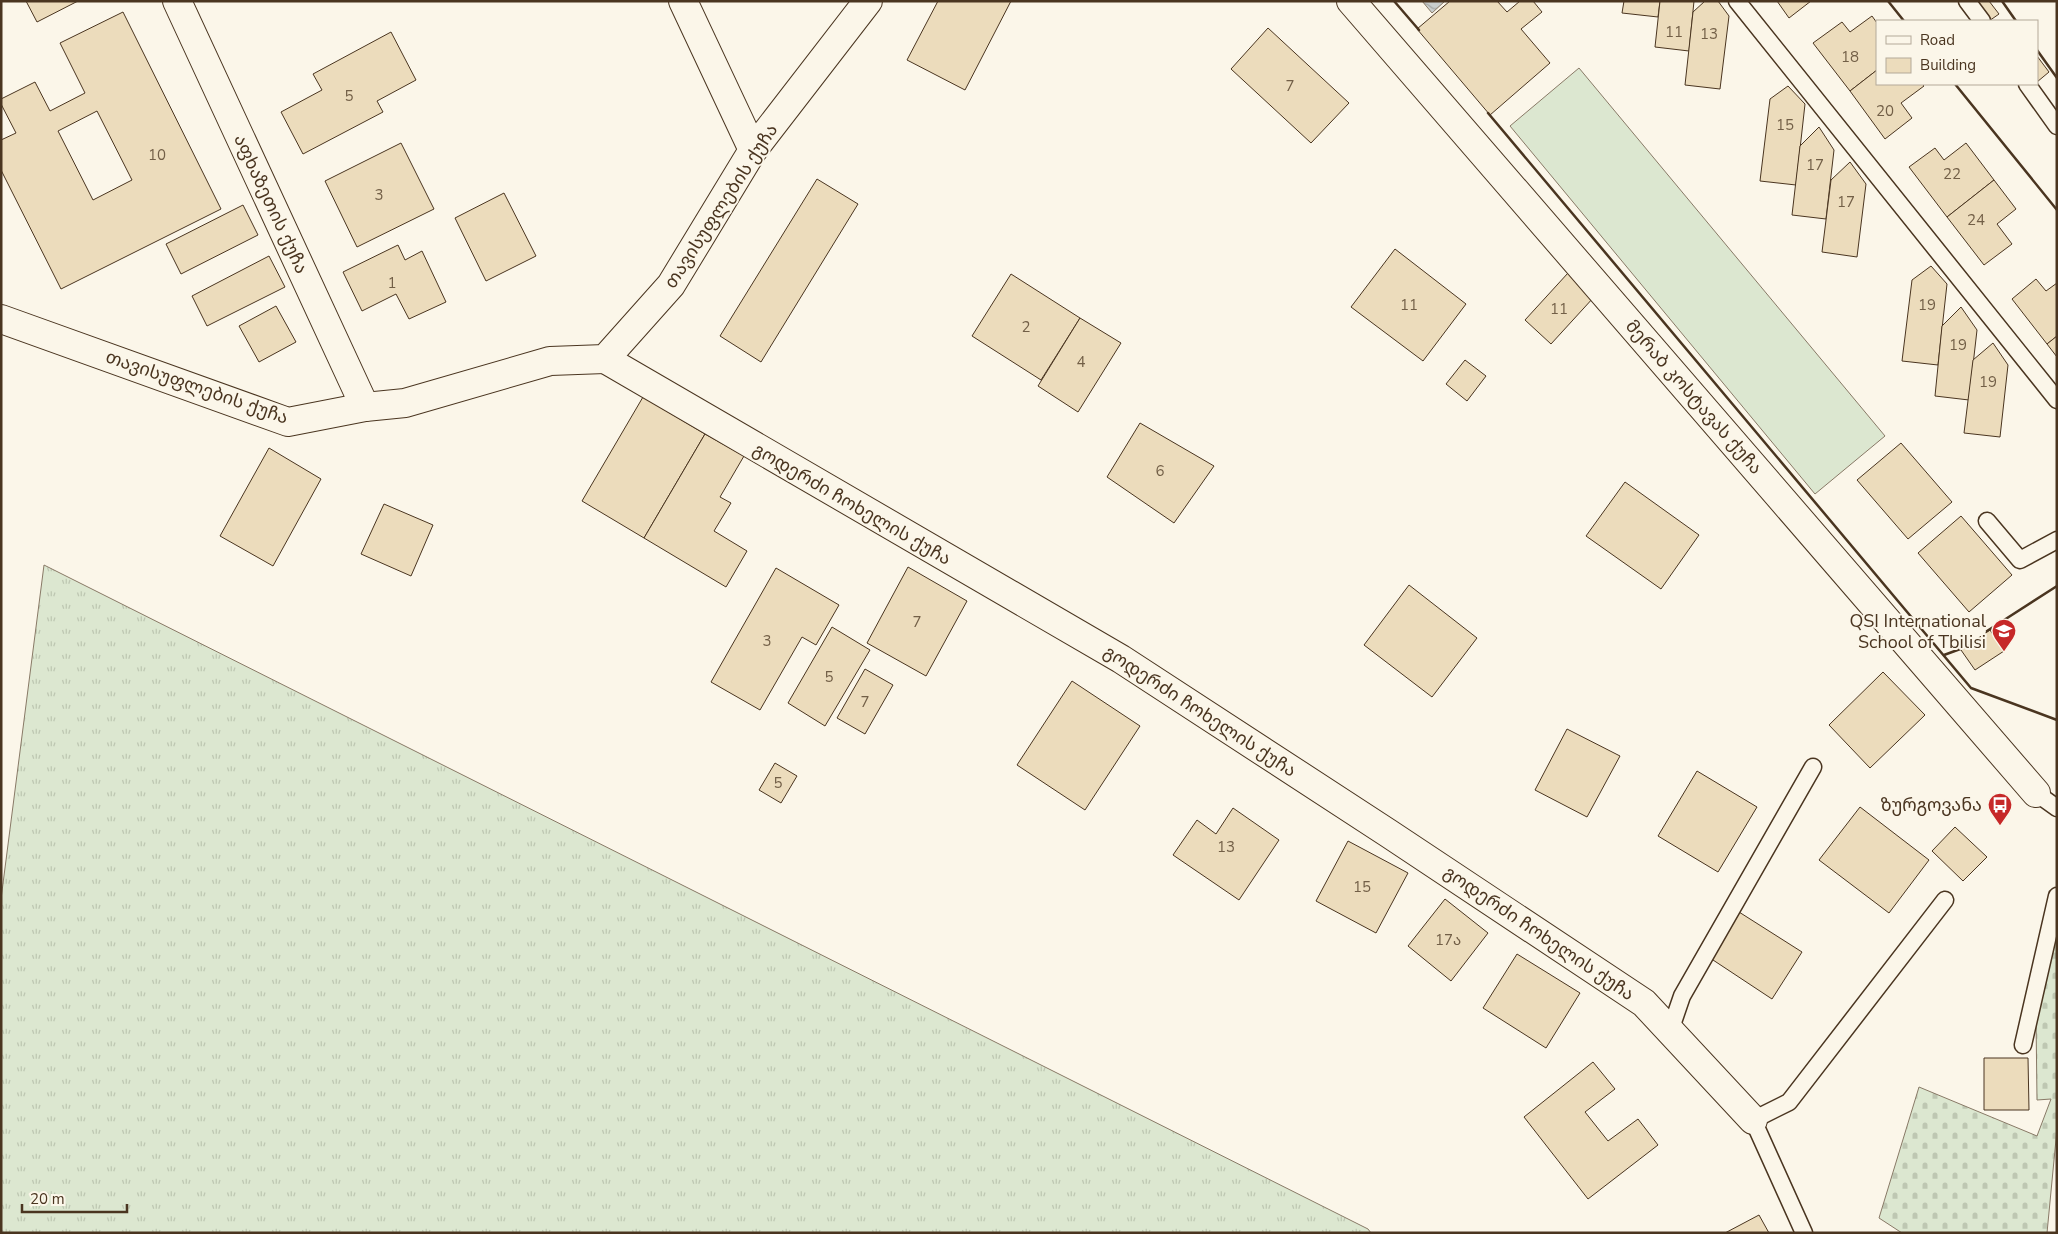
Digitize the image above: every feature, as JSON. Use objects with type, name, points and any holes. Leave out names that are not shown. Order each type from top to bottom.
[{"type":"street","name":"აფხაზეთის ქუჩა","points":[[177,1],[365,407]]},
{"type":"street","points":[[683,1],[753,150]]},
{"type":"street","name":"თავისუფლების ქუჩა","points":[[1,319],[288,422],[365,407],[404,403],[550,362],[605,359],[671,285],[753,150],[868,1]]},
{"type":"street","name":"მერაბ კოსტავას ქუჩა","points":[[1351,1],[2046,800]]},
{"type":"street","name":"გოდერძი ჩოხელის ქუჩა","points":[[605,359],[1121,659],[1388,832],[1644,1003],[1753,1120]]},
{"type":"lane","points":[[1737,1],[2057,400]]},
{"type":"lane","points":[[1967,1],[1981,20]]},
{"type":"lane","points":[[2027,85],[2057,126]]},
{"type":"lane","points":[[1987,521],[2020,560],[2057,540]]},
{"type":"lane","points":[[1670,1031],[1682,996],[1812,768]]},
{"type":"lane","points":[[2023,1045],[2057,896]]},
{"type":"lane","points":[[1804,1233],[1753,1120],[1789,1102],[1945,900]]},
{"type":"green space","points":[[1579,68],[1885,436],[1815,494],[1510,126]]},
{"type":"green space","points":[[44,565],[1368,1229],[1371,1233],[1,1233],[1,899]]},
{"type":"green space","points":[[2057,924],[2057,1129],[2047,1233],[1902,1233],[1879,1218],[1919,1087],[2037,1136],[2051,1099],[2037,1100],[2036,1018]]},
{"type":"water","points":[[1422,1],[1445,1],[1432,13]]},
{"type":"building","points":[[26,1],[78,1],[37,22]]},
{"type":"building","points":[[938,1],[1011,1],[965,90],[907,60]]},
{"type":"building","points":[[1450,1],[1497,1],[1507,12],[1520,1],[1533,1],[1542,12],[1521,29],[1550,63],[1490,115],[1417,29]]},
{"type":"building","points":[[1624,1],[1660,1],[1658,17],[1622,13]]},
{"type":"building","points":[[1660,1],[1694,1],[1689,51],[1655,47]]},
{"type":"building","points":[[1705,1],[1718,1],[1729,16],[1720,89],[1685,85],[1693,12]]},
{"type":"building","points":[[1777,1],[1811,1],[1789,18]]},
{"type":"building","points":[[1971,1],[1989,1],[1999,14],[1988,20]]},
{"type":"building","points":[[123,12],[221,209],[61,289],[1,170],[1,140],[16,133],[1,104],[1,99],[35,82],[50,111],[85,93],[60,43]],"holes":[[[97,111],[132,180],[93,200],[58,131]]]},
{"type":"building","points":[[1872,16],[1876,22],[1876,71],[1850,91],[1813,43],[1842,22],[1850,32]]},
{"type":"building","points":[[1268,28],[1349,103],[1311,143],[1231,69]]},
{"type":"building","points":[[391,32],[416,80],[377,101],[383,112],[303,154],[281,112],[322,90],[313,74]]},
{"type":"building","points":[[2038,57],[2049,72],[2038,81]]},
{"type":"building","points":[[1876,71],[1876,85],[1924,86],[1901,103],[1912,118],[1885,139],[1850,91]]},
{"type":"building","points":[[1788,86],[1805,104],[1796,185],[1760,181],[1770,99]]},
{"type":"building","points":[[1819,127],[1834,150],[1826,219],[1792,215],[1800,146]]},
{"type":"building","points":[[401,143],[434,209],[357,247],[325,181]]},
{"type":"building","points":[[1966,143],[1994,180],[1947,217],[1909,167],[1935,148],[1944,160]]},
{"type":"building","points":[[1850,162],[1866,184],[1857,257],[1822,252],[1831,180]]},
{"type":"building","points":[[817,179],[858,204],[761,362],[720,336]]},
{"type":"building","points":[[1994,180],[2016,209],[1997,224],[2012,244],[1984,265],[1947,217]]},
{"type":"building","points":[[504,193],[536,256],[486,281],[455,218]]},
{"type":"building","points":[[243,205],[258,235],[181,274],[166,244]]},
{"type":"building","points":[[398,245],[405,260],[422,251],[446,302],[409,319],[396,294],[362,311],[343,272]]},
{"type":"building","points":[[1395,249],[1466,304],[1423,361],[1351,307]]},
{"type":"building","points":[[269,256],[285,287],[207,326],[192,296]]},
{"type":"building","points":[[1931,266],[1947,284],[1938,365],[1902,361],[1912,280]]},
{"type":"building","points":[[1568,273],[1594,297],[1551,344],[1525,320]]},
{"type":"building","points":[[1011,274],[1080,318],[1041,380],[972,336]]},
{"type":"building","points":[[2036,279],[2046,291],[2057,283],[2057,336],[2047,344],[2012,299]]},
{"type":"building","points":[[276,306],[296,342],[259,362],[239,326]]},
{"type":"building","points":[[1961,307],[1977,330],[1969,400],[1935,396],[1942,326]]},
{"type":"building","points":[[1080,318],[1121,343],[1078,412],[1038,386]]},
{"type":"building","points":[[2057,336],[2057,357],[2047,344]]},
{"type":"building","points":[[1993,343],[2008,365],[2000,437],[1964,433],[1973,360]]},
{"type":"building","points":[[1465,360],[1486,376],[1467,401],[1446,384]]},
{"type":"building","points":[[643,397],[705,434],[644,538],[582,501]]},
{"type":"building","points":[[1140,423],[1214,466],[1174,523],[1107,477]]},
{"type":"building","points":[[705,434],[744,456],[720,497],[731,503],[714,531],[747,551],[726,587],[644,538]]},
{"type":"building","points":[[1901,443],[1952,502],[1908,539],[1857,480]]},
{"type":"building","points":[[269,448],[321,479],[273,566],[220,536]]},
{"type":"building","points":[[1625,482],[1699,535],[1661,589],[1586,536]]},
{"type":"building","points":[[384,504],[433,525],[411,576],[361,554]]},
{"type":"building","points":[[1961,516],[2012,575],[1969,612],[1918,553]]},
{"type":"building","points":[[908,567],[967,601],[926,676],[867,643]]},
{"type":"building","points":[[776,568],[839,605],[816,645],[802,637],[760,710],[711,682]]},
{"type":"building","points":[[1409,585],[1477,638],[1432,697],[1364,645]]},
{"type":"building","points":[[832,627],[870,650],[825,726],[788,703]]},
{"type":"building","points":[[1990,630],[2004,651],[1975,670],[1961,650]]},
{"type":"building","points":[[865,669],[893,685],[865,734],[837,718]]},
{"type":"building","points":[[1883,672],[1925,715],[1870,768],[1829,725]]},
{"type":"building","points":[[1072,681],[1140,726],[1085,810],[1017,765]]},
{"type":"building","points":[[1567,729],[1620,756],[1587,817],[1535,790]]},
{"type":"building","points":[[775,763],[797,776],[781,803],[759,790]]},
{"type":"building","points":[[1697,771],[1757,807],[1718,872],[1658,836]]},
{"type":"building","points":[[1860,807],[1929,860],[1889,913],[1819,860]]},
{"type":"building","points":[[1233,808],[1279,840],[1239,900],[1173,855],[1197,820],[1216,834]]},
{"type":"building","points":[[1955,827],[1987,857],[1963,881],[1932,851]]},
{"type":"building","points":[[1348,841],[1408,873],[1376,933],[1316,901]]},
{"type":"building","points":[[1445,899],[1488,933],[1451,981],[1408,946]]},
{"type":"building","points":[[1739,912],[1802,952],[1772,999],[1710,958]]},
{"type":"building","points":[[1517,954],[1580,993],[1546,1048],[1483,1008]]},
{"type":"building","points":[[1984,1058],[2028,1058],[2029,1110],[1984,1110]]},
{"type":"building","points":[[1593,1062],[1615,1089],[1585,1112],[1608,1141],[1638,1119],[1658,1145],[1588,1199],[1524,1117]]},
{"type":"building","points":[[1759,1215],[1769,1233],[1725,1233]]},
{"type":"wall","points":[[1394,1],[1419,30]]},
{"type":"wall","points":[[1888,1],[1903,20]]},
{"type":"wall","points":[[2002,1],[2015,20]]},
{"type":"wall","points":[[2038,51],[2057,78]]},
{"type":"wall","points":[[1956,85],[2057,210]]},
{"type":"wall","points":[[1488,113],[1971,688],[2057,720]]},
{"type":"wall","points":[[1987,631],[2057,586]]},
{"type":"wall","points":[[1944,655],[1963,648]]},
{"type":"place","name":"QSI International School of Tbilisi","points":[[2004,652]]},
{"type":"place","name":"ზურგოვანა","points":[[2000,826]]}]
